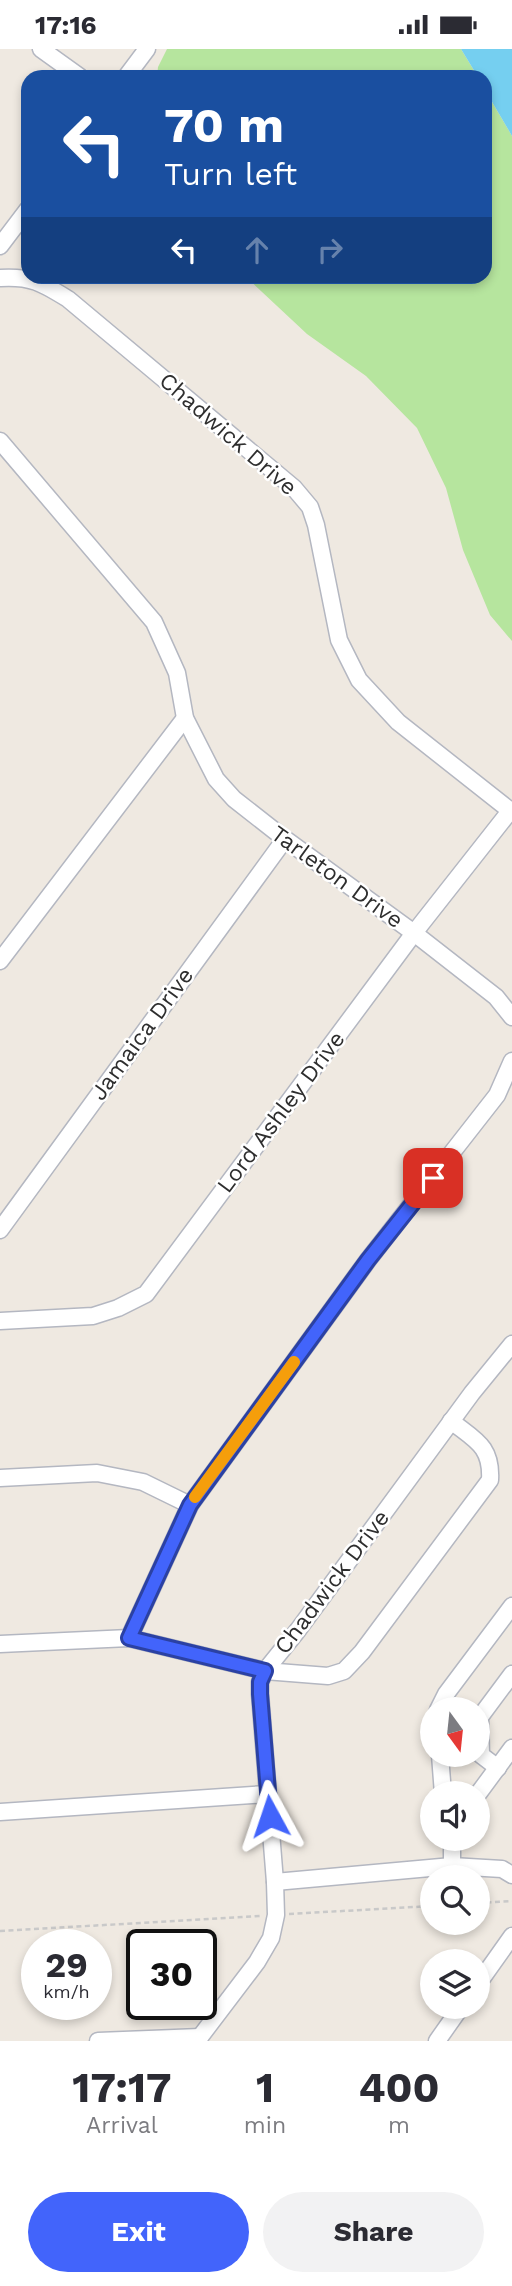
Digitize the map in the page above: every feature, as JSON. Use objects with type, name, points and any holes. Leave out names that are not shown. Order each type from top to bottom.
[{"type":"street","points":[[41,49],[70,70]]},
{"type":"street","points":[[131,70],[147,49]]},
{"type":"street","points":[[0,246],[21,218]]},
{"type":"street","name":"Chadwick Drive","points":[[0,278],[21,278]]},
{"type":"street","name":"Chadwick Drive","points":[[44,284],[68,299],[295,488],[310,507],[316,525],[339,640],[359,680],[398,722],[511,812]]},
{"type":"street","points":[[0,441],[154,622],[177,673],[185,718],[0,961]]},
{"type":"street","name":"Tarleton Drive","points":[[185,718],[216,779],[234,799],[496,997],[512,1017]]},
{"type":"street","name":"Lord Ashley Drive","points":[[0,1321],[93,1316],[118,1308],[146,1294],[414,933],[511,812]]},
{"type":"street","name":"Jamaica Drive","points":[[0,1230],[285,839]]},
{"type":"street","points":[[129,1638],[190,1505],[368,1260],[497,1095],[512,1061]]},
{"type":"street","name":"Chadwick Drive","points":[[198,2039],[257,1962],[271,1938],[276,1915],[260,1682],[265,1671],[451,1421],[512,1344]]},
{"type":"street","points":[[0,1644],[129,1638],[265,1671],[328,1676],[344,1671],[362,1652],[490,1480],[491,1464],[485,1450],[451,1421]]},
{"type":"street","points":[[0,1478],[97,1473],[143,1482],[190,1505]]},
{"type":"street","points":[[444,1697],[512,1606]]},
{"type":"street","points":[[498,1768],[481,1755],[480,1717],[512,1674]]},
{"type":"street","points":[[488,1781],[512,1748]]},
{"type":"street","points":[[0,1812],[267,1794]]},
{"type":"street","points":[[490,1868],[502,1868],[512,1875]]},
{"type":"street","points":[[275,1882],[420,1869]]},
{"type":"street","points":[[490,1967],[512,1936]]},
{"type":"street","points":[[437,2041],[453,2019]]},
{"type":"street","points":[[98,2041],[198,2039]]},
{"type":"path","points":[[490,1902],[512,1901]]},
{"type":"path","points":[[0,1931],[420,1907]]},
{"type":"green space","points":[[167,49],[461,49],[474,70],[158,70]]},
{"type":"green space","points":[[492,102],[512,136],[512,641],[490,615],[463,550],[446,488],[417,428],[366,376],[307,334],[253,284],[492,284]]},
{"type":"water","points":[[461,49],[512,49],[512,136],[492,102],[492,70],[474,70]]},
{"type":"slow traffic","points":[[195,1497],[294,1362]]},
{"type":"route","points":[[270,1816],[260,1694],[260,1682],[265,1671],[129,1638],[190,1505],[368,1260],[433,1178]]}]
